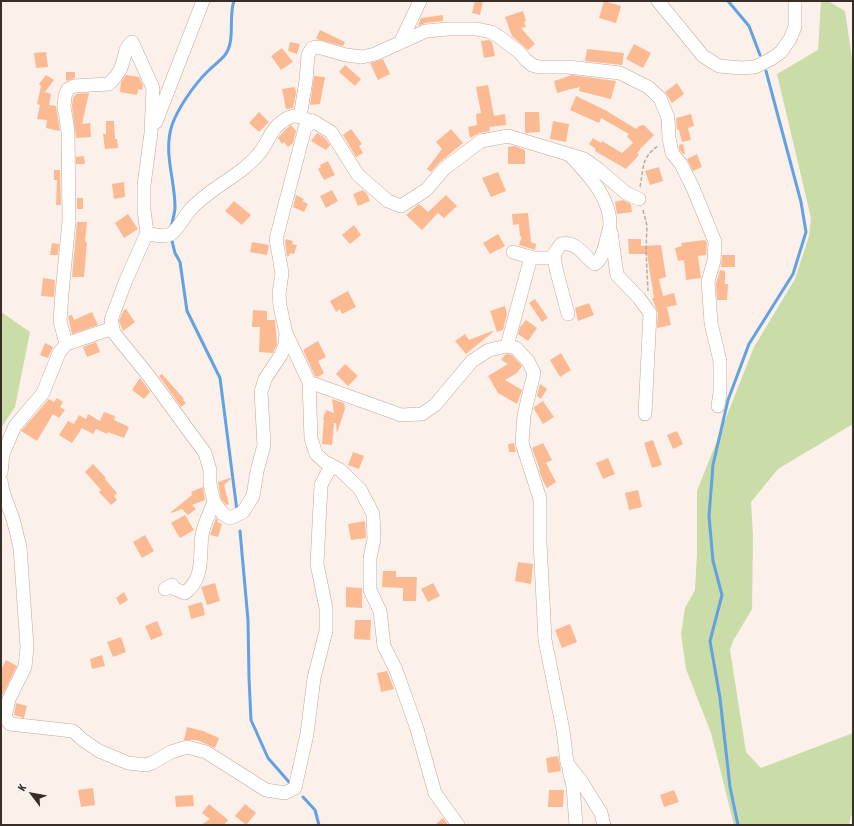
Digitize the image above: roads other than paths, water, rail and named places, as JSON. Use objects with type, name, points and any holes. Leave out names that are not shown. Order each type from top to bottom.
[{"type":"street","points":[[151,133],[203,1]]},
{"type":"street","points":[[400,43],[420,1]]},
{"type":"street","points":[[658,1],[702,56],[719,66],[741,68],[754,67],[771,59],[781,52],[790,39],[795,26],[795,1]]},
{"type":"street","points":[[300,117],[306,81],[308,55],[312,48],[318,47],[346,55],[362,57],[375,54],[426,31],[448,29],[477,29],[491,32],[519,52],[532,65],[539,67],[568,67],[620,73],[648,87],[660,98],[668,118],[672,153],[680,164],[693,188],[715,242],[714,261],[708,281],[711,323],[720,361],[720,393],[718,406]]},
{"type":"street","points":[[66,344],[60,321],[70,221],[68,131],[64,96],[68,89],[74,86],[109,84],[122,66],[128,45],[132,42],[137,50],[153,88],[151,133],[144,185],[144,210],[148,233],[126,280],[111,320],[114,333],[148,375],[205,453],[210,470],[210,484],[214,502],[223,514],[230,518],[244,512],[253,496],[256,471],[264,445],[261,392],[265,379],[281,355],[285,345],[286,333]]},
{"type":"street","points":[[148,233],[158,236],[170,235],[176,230],[191,209],[205,196],[244,167],[260,151],[274,128],[290,117],[297,115],[313,121],[331,132],[358,175],[388,201],[401,206],[426,190],[444,169],[480,141],[508,136],[584,159],[626,193],[639,199]]},
{"type":"street","points":[[313,121],[305,128],[276,240],[282,273],[279,294],[280,306],[286,333],[309,382],[311,438],[316,454],[325,462],[340,470],[360,489],[373,514],[374,539],[370,558],[370,590],[380,611],[384,646],[396,670],[417,730],[435,793],[458,825]]},
{"type":"street","points":[[570,155],[595,184],[607,207],[617,275],[639,298],[650,313],[645,414]]},
{"type":"street","points":[[568,314],[556,269],[554,254],[561,244],[568,243],[580,249],[595,264],[599,261],[604,249],[610,225]]},
{"type":"street","points":[[513,252],[531,257],[554,258]]},
{"type":"street","points":[[507,346],[531,257]]},
{"type":"street","points":[[1,473],[3,454],[15,426],[43,393],[59,353],[66,344],[113,328]]},
{"type":"street","points":[[309,382],[401,415],[422,414],[435,405],[472,361],[489,350],[507,346],[516,348],[528,361],[534,373],[524,415],[522,443],[540,499],[540,542],[545,640],[563,730],[567,763],[573,786],[576,825]]},
{"type":"street","points":[[5,717],[10,724],[73,732],[99,751],[128,763],[146,765],[171,752],[187,747],[206,752],[266,790],[285,793],[295,788],[307,734],[314,678],[326,632],[326,608],[317,564],[321,485],[331,466]]},
{"type":"street","points":[[1,481],[20,547],[26,647],[25,667],[9,699],[1,731]]},
{"type":"street","points":[[165,589],[172,586],[185,594],[192,588],[198,574],[202,536],[205,524],[214,502]]},
{"type":"street","points":[[567,763],[581,781],[601,813],[604,825]]},
{"type":"waterway","points":[[171,228],[175,212],[175,197],[169,156],[172,125],[178,111],[192,90],[202,77],[225,55],[230,42],[232,7],[234,1]]},
{"type":"waterway","points":[[728,1],[749,26],[760,55]]},
{"type":"waterway","points":[[738,825],[730,787],[720,698],[710,641],[722,595],[713,561],[709,516],[713,465],[728,400],[749,344],[793,274],[806,232],[801,202],[766,71]]},
{"type":"waterway","points":[[172,241],[175,253],[180,262],[187,311],[220,378],[237,511]]},
{"type":"waterway","points":[[240,531],[248,620],[251,720],[268,758],[289,782]]},
{"type":"waterway","points":[[303,797],[315,810],[319,825]]}]
